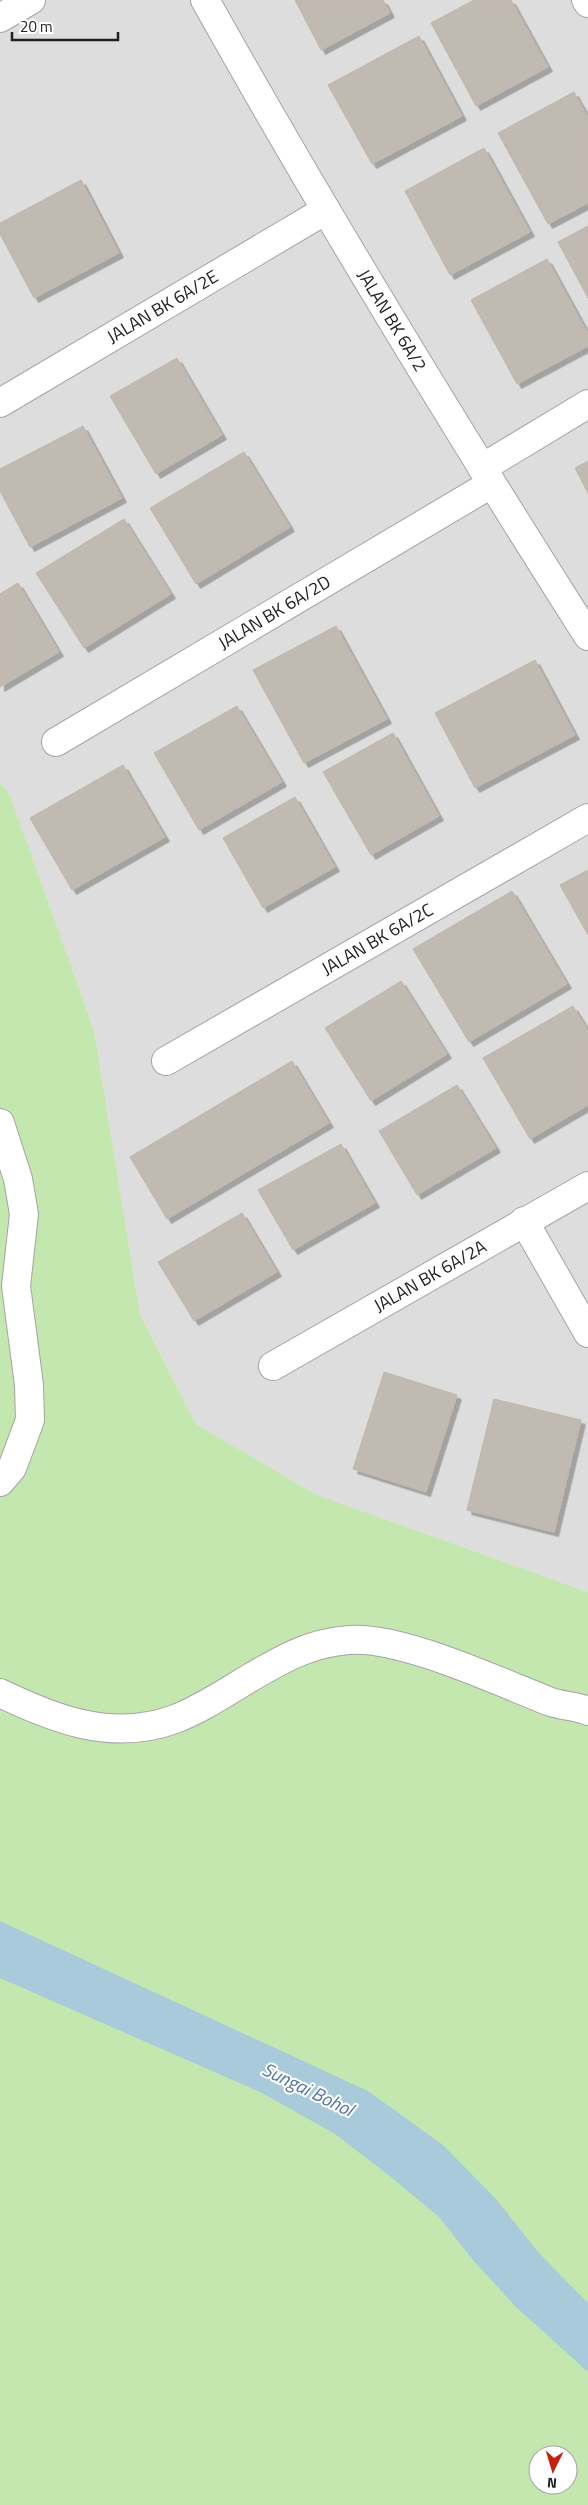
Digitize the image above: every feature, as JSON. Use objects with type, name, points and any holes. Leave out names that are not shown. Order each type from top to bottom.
[{"type":"street","points":[[0,18],[31,0]]},
{"type":"street","name":"JALAN BK 6A/2","points":[[205,0],[326,210],[487,476],[588,636]]},
{"type":"street","name":"JALAN BK 6A/2E","points":[[0,403],[326,210]]},
{"type":"street","name":"JALAN BK 6A/2D","points":[[56,742],[487,476],[588,404]]},
{"type":"street","name":"JALAN BK 6A/2C","points":[[166,1061],[588,818]]},
{"type":"street","points":[[0,1123],[18,1179],[24,1214],[16,1286],[28,1385],[30,1420],[12,1468],[0,1482]]},
{"type":"street","name":"JALAN BK 6A/2A","points":[[273,1366],[588,1186]]},
{"type":"street","points":[[524,1221],[588,1333]]},
{"type":"street","points":[[0,1693],[27,1706],[79,1725],[105,1728],[142,1727],[174,1719],[209,1702],[293,1653],[324,1644],[351,1640],[377,1642],[418,1652],[554,1703],[576,1706],[588,1711]]},
{"type":"shaded area","points":[[0,0],[588,0],[588,1592],[315,1494],[196,1424],[140,1314],[94,1030],[9,794],[0,783]]},
{"type":"green space","points":[[0,783],[9,793],[94,1030],[140,1314],[196,1424],[315,1494],[588,1592],[588,2505],[0,2505]]},
{"type":"water","name":"Sungai Bohol","points":[[0,1921],[368,2091],[443,2145],[496,2199],[538,2252],[588,2303],[588,2372],[515,2306],[473,2260],[439,2217],[335,2134],[262,2093],[0,1978]]},
{"type":"building","points":[[295,0],[383,0],[390,13],[321,50]]},
{"type":"building","points":[[474,0],[511,0],[548,67],[476,106],[431,23]]},
{"type":"building","points":[[419,36],[462,116],[372,164],[328,85]]},
{"type":"building","points":[[574,92],[588,118],[588,203],[548,224],[498,133]]},
{"type":"building","points":[[484,148],[530,232],[450,275],[405,191]]},
{"type":"building","points":[[81,180],[119,253],[34,298],[0,234],[0,223]]},
{"type":"building","points":[[588,226],[588,298],[558,242]]},
{"type":"building","points":[[547,259],[588,334],[588,346],[517,384],[471,300]]},
{"type":"building","points":[[177,358],[222,435],[156,474],[110,396]]},
{"type":"building","points":[[83,426],[122,498],[30,547],[0,491],[0,469]]},
{"type":"building","points":[[244,452],[290,527],[196,584],[150,508]]},
{"type":"building","points":[[588,461],[588,493],[575,468]]},
{"type":"building","points":[[124,519],[171,594],[84,648],[36,573]]},
{"type":"building","points":[[18,583],[59,652],[0,687],[0,594]]},
{"type":"building","points":[[336,626],[387,719],[304,763],[253,670]]},
{"type":"building","points":[[535,660],[575,735],[475,788],[435,713]]},
{"type":"building","points":[[237,706],[282,782],[199,830],[154,753]]},
{"type":"building","points":[[393,733],[439,816],[371,855],[323,772]]},
{"type":"building","points":[[123,765],[165,837],[72,890],[30,818]]},
{"type":"building","points":[[295,797],[335,867],[263,908],[223,838]]},
{"type":"building","points":[[588,870],[588,935],[560,885]]},
{"type":"building","points":[[512,891],[567,984],[469,1042],[413,949]]},
{"type":"building","points":[[401,981],[447,1054],[371,1101],[325,1028]]},
{"type":"building","points":[[573,1006],[588,1031],[588,1105],[530,1139],[483,1058]]},
{"type":"building","points":[[292,1061],[329,1123],[167,1219],[130,1157]]},
{"type":"building","points":[[457,1085],[496,1148],[417,1195],[379,1131]]},
{"type":"building","points":[[341,1144],[375,1203],[293,1250],[258,1190]]},
{"type":"building","points":[[242,1213],[277,1272],[194,1321],[158,1262]]},
{"type":"building","points":[[384,1372],[457,1395],[426,1492],[353,1469]]},
{"type":"building","points":[[494,1399],[581,1420],[554,1532],[467,1510]]}]
